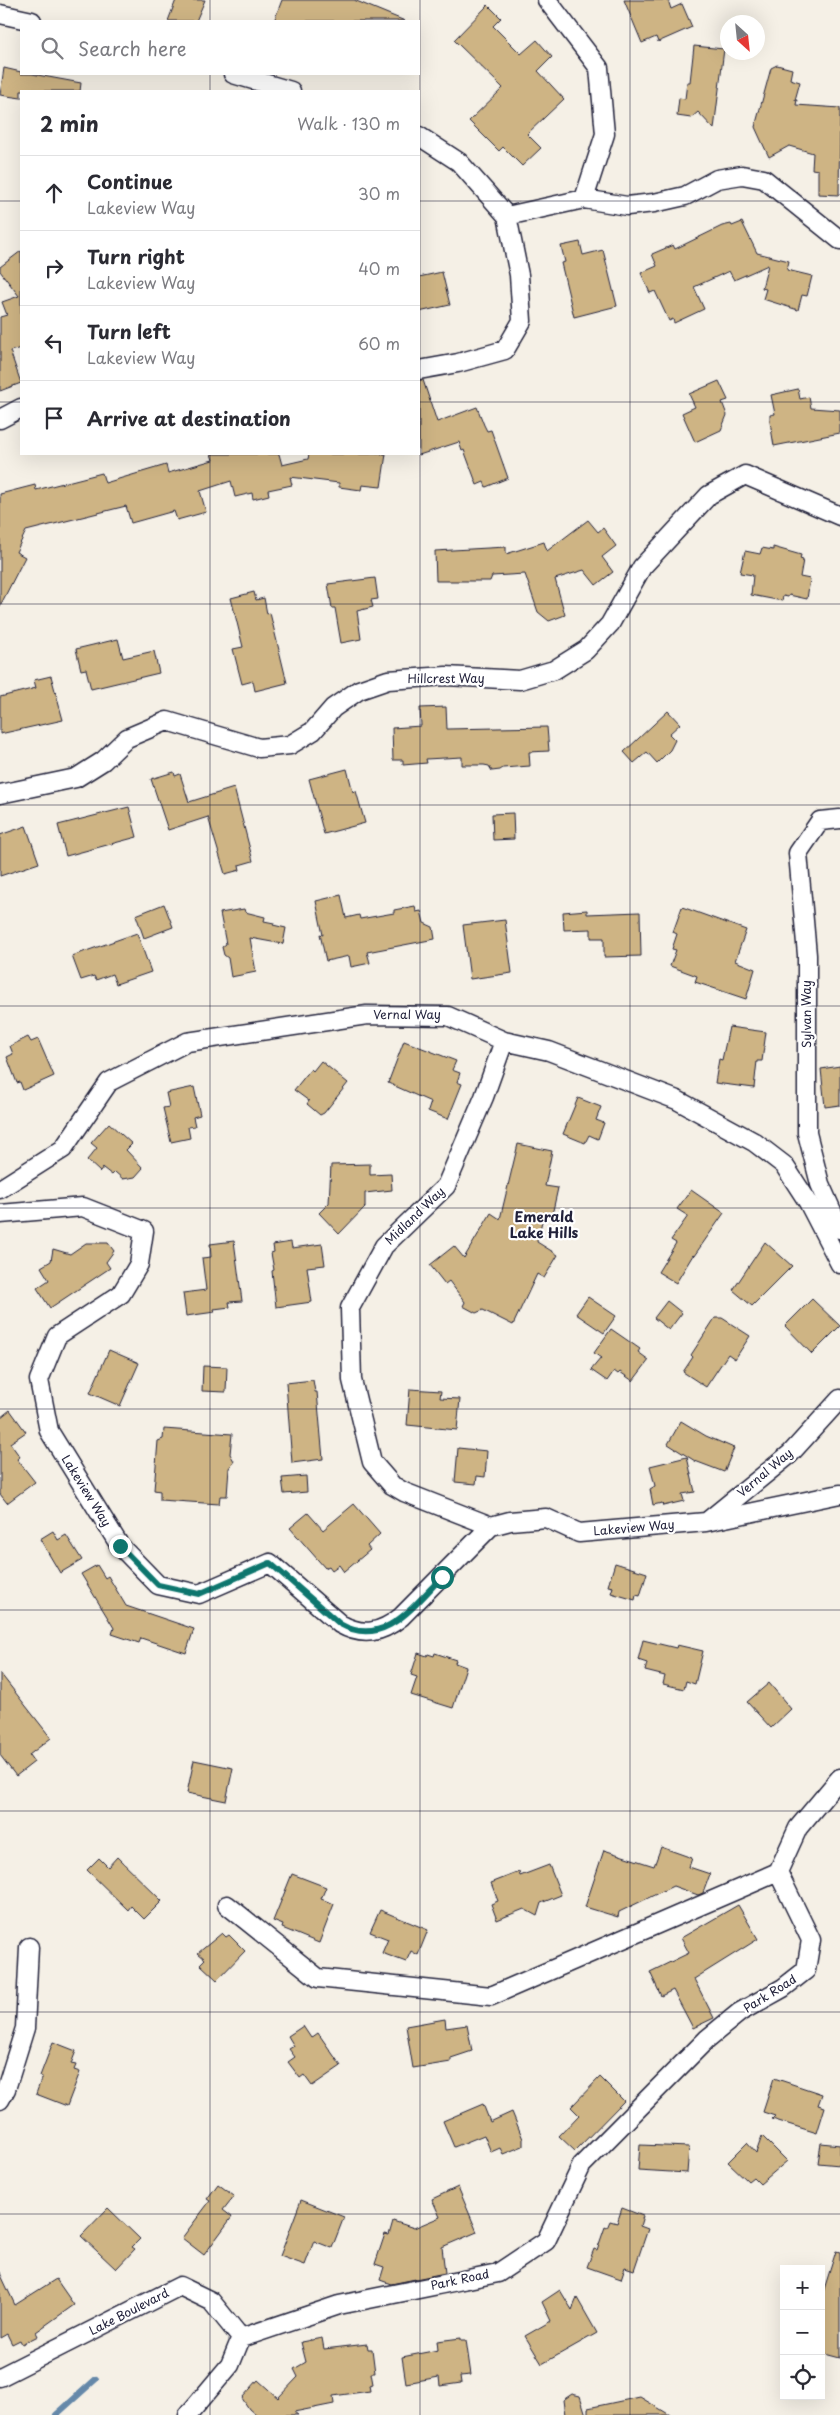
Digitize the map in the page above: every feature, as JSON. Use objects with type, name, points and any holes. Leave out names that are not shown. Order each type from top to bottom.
[{"type":"street","points":[[547,0],[599,68],[605,134],[584,199]]},
{"type":"street","points":[[0,14],[27,20]]},
{"type":"street","points":[[236,75],[288,90]]},
{"type":"street","points":[[420,137],[459,162],[507,216],[519,275],[522,321],[505,350],[458,364],[420,370]]},
{"type":"street","points":[[507,216],[584,199],[626,206],[654,203],[685,196],[717,179],[742,174],[764,179],[840,240]]},
{"type":"street","points":[[0,419],[20,409]]},
{"type":"street","name":"Hillcrest Way","points":[[0,794],[76,778],[103,760],[127,738],[168,721],[260,748],[290,745],[313,731],[334,708],[360,690],[388,680],[446,676],[520,680],[554,670],[586,650],[610,624],[642,567],[709,495],[746,475],[840,516]]},
{"type":"street","name":"Sylvan Way","points":[[840,819],[820,821],[798,853],[807,955],[806,1133],[820,1184],[840,1229]]},
{"type":"street","name":"Vernal Way","points":[[0,1189],[63,1149],[109,1082],[187,1042],[367,1015],[448,1016],[504,1042],[548,1051],[677,1100],[754,1142],[784,1165],[808,1202],[840,1264]]},
{"type":"street","name":"Midland Way","points":[[491,1526],[404,1492],[392,1485],[372,1462],[352,1380],[350,1308],[384,1246],[446,1186],[484,1097],[504,1042]]},
{"type":"street","name":"Lakeview Way","points":[[0,1214],[83,1207],[144,1231],[139,1264],[121,1294],[57,1336],[39,1380],[49,1431],[120,1546],[158,1585],[199,1594],[270,1563],[340,1624],[351,1629],[375,1632],[387,1628],[408,1611],[491,1526],[510,1521],[546,1518],[579,1533],[706,1522],[840,1494]]},
{"type":"street","name":"Vernal Way","points":[[706,1522],[790,1454],[840,1398]]},
{"type":"street","points":[[227,1906],[318,1978],[491,1996],[778,1872],[798,1828],[840,1778]]},
{"type":"street","name":"Park Road","points":[[241,2338],[339,2305],[498,2273],[546,2241],[582,2166],[707,2039],[740,2012],[783,1988],[806,1970],[811,1940],[778,1872]]},
{"type":"street","points":[[0,2100],[6,2089],[25,2028],[29,1947]]},
{"type":"street","name":"Lake Boulevard","points":[[0,2377],[180,2286],[211,2301],[241,2338]]},
{"type":"street","points":[[188,2415],[230,2365],[241,2338]]},
{"type":"building","points":[[176,0],[205,0],[196,20],[168,20]]},
{"type":"building","points":[[282,0],[354,0],[403,20],[274,20]]},
{"type":"building","points":[[624,0],[668,0],[671,9],[682,4],[692,27],[658,42],[656,37],[642,43]]},
{"type":"building","points":[[488,5],[501,18],[493,26],[521,54],[537,40],[552,57],[538,71],[564,99],[527,134],[541,148],[522,166],[503,147],[499,151],[469,121],[503,88],[454,40]]},
{"type":"building","points":[[694,46],[720,49],[720,60],[723,60],[714,129],[698,112],[691,118],[677,116],[679,98],[685,99],[687,82],[690,82]]},
{"type":"building","points":[[777,65],[792,69],[790,79],[800,82],[795,100],[797,100],[796,105],[840,108],[839,195],[818,194],[818,170],[812,169],[813,153],[789,146],[769,157],[755,127],[771,68]]},
{"type":"building","points":[[4,68],[20,72],[20,75],[37,75],[81,83],[80,90],[20,90],[20,98],[0,95]]},
{"type":"building","points":[[742,222],[757,253],[789,261],[787,270],[812,276],[807,296],[802,295],[798,310],[763,299],[766,289],[762,288],[768,265],[734,280],[729,271],[694,287],[704,309],[674,323],[673,319],[669,321],[655,291],[650,293],[641,273],[657,266],[652,254],[673,245],[675,249],[722,226],[731,224],[732,226]]},
{"type":"building","points":[[580,242],[583,255],[603,250],[617,306],[574,317],[561,263],[565,262],[561,246]]},
{"type":"building","points":[[20,252],[20,348],[10,351],[20,383],[0,391],[0,317],[7,315],[2,302],[19,296],[0,271],[0,267]]},
{"type":"building","points":[[442,272],[450,305],[420,312],[420,277]]},
{"type":"building","points":[[420,380],[423,380],[437,422],[477,407],[487,431],[491,430],[508,478],[486,487],[484,482],[477,485],[464,450],[462,451],[459,442],[420,455]]},
{"type":"building","points":[[719,381],[728,400],[722,402],[727,415],[721,430],[695,442],[682,413],[695,407],[689,394]]},
{"type":"building","points":[[798,389],[800,399],[809,397],[811,408],[840,410],[840,433],[774,446],[770,415],[775,414],[771,395]]},
{"type":"building","points":[[211,455],[279,455],[282,465],[308,459],[309,455],[386,455],[381,487],[362,485],[361,490],[339,487],[339,483],[290,477],[292,485],[268,490],[269,495],[253,499],[252,493],[235,497],[231,481],[200,491],[206,512],[177,520],[174,511],[131,523],[126,506],[26,531],[16,552],[25,557],[0,606],[0,494],[35,485],[36,490],[102,473],[105,483],[166,465],[168,473],[213,460]]},
{"type":"building","points":[[588,520],[598,532],[603,528],[616,546],[602,557],[613,572],[596,585],[584,570],[555,579],[565,615],[549,621],[538,612],[525,574],[492,576],[490,581],[436,581],[435,551],[506,547],[506,554],[544,542],[547,551]]},
{"type":"building","points":[[773,547],[801,555],[800,559],[803,560],[800,577],[810,579],[807,599],[789,595],[788,597],[783,596],[782,601],[751,595],[753,575],[740,573],[745,551],[760,554],[762,548],[773,550]]},
{"type":"building","points":[[375,578],[378,599],[371,600],[373,607],[357,611],[361,639],[341,643],[335,608],[332,608],[328,584]]},
{"type":"building","points":[[254,592],[256,600],[264,598],[267,614],[270,613],[287,683],[255,691],[253,681],[242,684],[233,649],[243,647],[231,598]]},
{"type":"building","points":[[118,639],[123,658],[154,651],[159,673],[91,689],[86,669],[81,670],[76,649]]},
{"type":"building","points":[[51,676],[63,720],[0,734],[0,697],[36,688],[34,680]]},
{"type":"building","points":[[446,707],[447,729],[547,727],[549,751],[529,752],[530,766],[503,768],[492,771],[489,766],[484,765],[462,765],[462,757],[426,759],[427,763],[403,765],[403,760],[393,760],[392,728],[421,726],[420,708]]},
{"type":"building","points":[[668,711],[680,724],[669,734],[675,740],[670,750],[657,763],[647,752],[634,763],[624,752]]},
{"type":"building","points":[[347,769],[353,792],[356,791],[365,823],[324,834],[309,779]]},
{"type":"building","points":[[174,772],[175,776],[180,774],[189,802],[234,788],[253,861],[239,865],[240,870],[225,874],[208,817],[168,830],[151,779]]},
{"type":"building","points":[[129,807],[137,837],[66,856],[58,825]]},
{"type":"building","points":[[513,813],[514,839],[493,840],[492,814]]},
{"type":"building","points":[[26,826],[39,863],[0,876],[0,835]]},
{"type":"building","points":[[341,895],[346,918],[359,915],[360,919],[394,913],[394,910],[415,906],[416,912],[421,911],[424,923],[433,927],[435,939],[367,952],[370,963],[351,967],[349,956],[326,961],[316,901]]},
{"type":"building","points":[[164,904],[173,927],[144,938],[136,915]]},
{"type":"building","points":[[682,907],[746,930],[735,961],[755,969],[746,999],[695,982],[697,976],[670,966],[676,950],[672,949],[677,934],[673,932]]},
{"type":"building","points":[[244,909],[245,912],[265,917],[264,921],[286,928],[283,944],[250,938],[256,972],[231,977],[228,958],[224,955],[222,947],[226,944],[220,913]]},
{"type":"building","points":[[587,910],[587,914],[640,912],[641,956],[604,957],[604,938],[591,938],[591,929],[564,930],[563,912]]},
{"type":"building","points":[[505,920],[512,973],[470,979],[463,925]]},
{"type":"building","points":[[137,933],[151,972],[116,984],[112,974],[96,980],[94,976],[81,980],[72,956]]},
{"type":"building","points":[[729,1027],[766,1032],[762,1061],[757,1061],[754,1088],[715,1083],[719,1059],[722,1060]]},
{"type":"building","points":[[28,1037],[31,1042],[38,1039],[54,1076],[23,1090],[20,1082],[17,1083],[7,1057],[13,1054],[10,1046]]},
{"type":"building","points":[[404,1041],[456,1061],[452,1070],[460,1073],[457,1082],[462,1084],[448,1119],[428,1111],[431,1102],[388,1083]]},
{"type":"building","points":[[321,1061],[348,1083],[324,1113],[320,1115],[307,1104],[309,1101],[294,1090],[311,1069],[313,1071]]},
{"type":"building","points":[[840,1066],[840,1105],[825,1107],[821,1069]]},
{"type":"building","points":[[194,1087],[200,1115],[193,1117],[195,1126],[188,1127],[190,1138],[171,1142],[163,1108],[169,1107],[166,1093]]},
{"type":"building","points":[[578,1098],[601,1107],[596,1120],[604,1123],[598,1139],[589,1135],[585,1143],[563,1134]]},
{"type":"building","points":[[109,1123],[132,1144],[126,1150],[143,1168],[135,1177],[123,1179],[115,1172],[112,1175],[103,1168],[100,1172],[87,1160],[97,1148],[91,1143]]},
{"type":"building","points":[[518,1144],[552,1151],[545,1186],[558,1188],[552,1215],[544,1213],[537,1242],[558,1255],[544,1278],[537,1274],[513,1325],[483,1310],[476,1313],[463,1306],[465,1302],[449,1281],[445,1284],[430,1265],[454,1246],[464,1258],[491,1213],[500,1219]]},
{"type":"building","points":[[370,1164],[370,1175],[391,1174],[392,1190],[365,1193],[365,1207],[339,1234],[319,1213],[329,1203],[331,1165]]},
{"type":"building","points":[[691,1190],[724,1213],[693,1255],[676,1283],[658,1272],[676,1243],[671,1240],[688,1216],[677,1209]]},
{"type":"building","points":[[234,1241],[242,1301],[229,1302],[230,1307],[214,1309],[215,1312],[186,1316],[183,1293],[206,1290],[202,1258],[211,1257],[210,1244]]},
{"type":"building","points":[[291,1242],[292,1248],[322,1244],[325,1265],[307,1267],[312,1302],[276,1307],[271,1253],[274,1252],[273,1245]]},
{"type":"building","points":[[765,1242],[792,1266],[752,1306],[733,1290]]},
{"type":"building","points":[[86,1243],[108,1243],[114,1251],[106,1262],[110,1268],[50,1308],[37,1288],[49,1280],[41,1267],[51,1261],[53,1249],[70,1254]]},
{"type":"building","points":[[588,1297],[616,1316],[604,1333],[576,1314]]},
{"type":"building","points":[[812,1299],[840,1326],[812,1354],[785,1326]]},
{"type":"building","points":[[667,1301],[682,1313],[669,1330],[654,1318]]},
{"type":"building","points":[[715,1318],[722,1318],[750,1336],[735,1359],[728,1354],[706,1387],[683,1372],[693,1357],[691,1355]]},
{"type":"building","points":[[611,1329],[640,1349],[638,1352],[649,1360],[633,1381],[620,1372],[618,1374],[614,1371],[607,1381],[591,1370],[601,1358],[594,1353]]},
{"type":"building","points":[[109,1350],[139,1363],[120,1406],[90,1393]]},
{"type":"building","points":[[203,1366],[227,1367],[226,1392],[202,1391]]},
{"type":"building","points":[[313,1380],[315,1392],[317,1392],[323,1459],[292,1463],[286,1383]]},
{"type":"building","points":[[410,1389],[441,1391],[440,1398],[460,1399],[457,1430],[407,1425]]},
{"type":"building","points":[[10,1410],[26,1432],[10,1443],[20,1457],[17,1459],[35,1482],[7,1503],[0,1494],[0,1418]]},
{"type":"building","points":[[681,1421],[706,1436],[734,1448],[724,1472],[695,1461],[668,1444]]},
{"type":"building","points":[[164,1429],[232,1434],[230,1454],[234,1461],[229,1468],[227,1496],[220,1496],[219,1504],[160,1500],[160,1491],[154,1490],[158,1441],[163,1439]]},
{"type":"building","points":[[458,1448],[487,1451],[485,1477],[477,1476],[476,1484],[455,1482]]},
{"type":"building","points":[[687,1457],[695,1492],[682,1494],[684,1501],[663,1506],[662,1503],[653,1505],[650,1489],[655,1486],[650,1466]]},
{"type":"building","points":[[306,1476],[307,1492],[284,1494],[282,1478]]},
{"type":"building","points":[[354,1504],[380,1534],[367,1546],[370,1550],[344,1572],[339,1565],[332,1570],[329,1566],[325,1568],[290,1528],[308,1513],[323,1530]]},
{"type":"building","points":[[53,1531],[58,1540],[66,1535],[82,1560],[60,1573],[40,1539]]},
{"type":"building","points":[[615,1563],[647,1573],[640,1596],[636,1595],[635,1600],[611,1593],[613,1587],[608,1586]]},
{"type":"building","points":[[97,1565],[105,1578],[108,1576],[126,1606],[194,1629],[186,1653],[141,1638],[139,1643],[112,1634],[114,1628],[81,1574]]},
{"type":"building","points":[[643,1640],[676,1648],[677,1645],[703,1651],[695,1684],[686,1681],[684,1689],[663,1684],[665,1676],[645,1671],[647,1663],[638,1660]]},
{"type":"building","points":[[418,1653],[434,1656],[435,1653],[456,1660],[455,1663],[466,1667],[453,1708],[411,1695],[417,1677],[411,1675]]},
{"type":"building","points":[[0,1673],[51,1738],[29,1755],[34,1762],[16,1776],[0,1755]]},
{"type":"building","points":[[769,1683],[791,1709],[771,1728],[747,1702]]},
{"type":"building","points":[[194,1760],[233,1768],[226,1801],[187,1793]]},
{"type":"building","points":[[661,1847],[692,1858],[689,1867],[710,1874],[703,1893],[698,1895],[673,1886],[619,1912],[618,1917],[585,1907],[604,1850],[654,1866]]},
{"type":"building","points":[[117,1857],[162,1901],[144,1919],[131,1906],[128,1910],[87,1870],[99,1858],[108,1867]]},
{"type":"building","points":[[549,1865],[561,1895],[541,1903],[537,1916],[524,1909],[497,1920],[491,1904],[498,1901],[491,1883],[519,1872],[520,1876]]},
{"type":"building","points":[[292,1874],[326,1887],[321,1899],[334,1904],[319,1943],[282,1928],[283,1925],[273,1921]]},
{"type":"building","points":[[738,1905],[758,1939],[694,1979],[714,2018],[693,2028],[673,1990],[661,1996],[650,1972],[689,1953],[681,1938]]},
{"type":"building","points":[[380,1910],[428,1930],[418,1955],[411,1951],[406,1962],[382,1953],[388,1939],[370,1932]]},
{"type":"building","points":[[222,1933],[226,1937],[229,1935],[245,1951],[217,1980],[200,1964],[205,1959],[198,1953]]},
{"type":"building","points":[[445,2019],[446,2028],[467,2025],[472,2051],[451,2058],[451,2062],[413,2068],[406,2026]]},
{"type":"building","points":[[303,2026],[311,2038],[318,2033],[341,2066],[312,2086],[304,2075],[300,2078],[288,2062],[295,2057],[289,2049],[294,2046],[288,2036]]},
{"type":"building","points":[[53,2042],[76,2051],[71,2064],[76,2065],[74,2070],[80,2072],[67,2106],[36,2094],[42,2077],[40,2076]]},
{"type":"building","points":[[600,2077],[624,2101],[575,2151],[559,2136],[579,2115],[571,2107]]},
{"type":"building","points":[[774,2078],[822,2094],[818,2105],[825,2107],[817,2133],[772,2119],[775,2116],[763,2112]]},
{"type":"building","points":[[483,2104],[490,2122],[512,2112],[523,2139],[523,2146],[503,2154],[500,2148],[491,2152],[484,2135],[454,2147],[443,2121]]},
{"type":"building","points":[[762,2136],[787,2161],[760,2184],[753,2177],[748,2181],[728,2162],[747,2143],[756,2153]]},
{"type":"building","points":[[821,2143],[840,2145],[840,2165],[818,2163]]},
{"type":"building","points":[[640,2145],[689,2147],[687,2173],[638,2170]]},
{"type":"building","points":[[218,2184],[234,2196],[223,2210],[232,2217],[204,2255],[182,2238],[210,2201],[207,2199]]},
{"type":"building","points":[[458,2187],[477,2232],[442,2247],[445,2273],[391,2284],[380,2280],[384,2267],[375,2264],[385,2234],[389,2235],[393,2221],[414,2228],[440,2217],[432,2199]]},
{"type":"building","points":[[301,2200],[344,2217],[332,2248],[314,2241],[305,2265],[280,2256]]},
{"type":"building","points":[[108,2208],[140,2239],[132,2247],[135,2249],[116,2269],[81,2236]]},
{"type":"building","points":[[622,2208],[643,2216],[640,2226],[648,2229],[634,2270],[625,2267],[621,2279],[587,2267],[594,2249],[597,2250],[605,2227],[607,2228],[610,2221],[617,2223]]},
{"type":"building","points":[[836,2251],[840,2252],[840,2358],[825,2354],[825,2286]]},
{"type":"building","points":[[0,2273],[15,2305],[56,2279],[74,2305],[36,2332],[38,2336],[22,2344],[20,2340],[12,2344],[7,2334],[0,2338]]},
{"type":"building","points":[[560,2290],[572,2310],[577,2298],[597,2333],[542,2364],[525,2336],[551,2321],[542,2302]]},
{"type":"building","points":[[322,2338],[324,2349],[367,2344],[368,2349],[372,2349],[375,2373],[371,2373],[373,2384],[369,2385],[370,2391],[333,2396],[334,2404],[294,2412],[298,2415],[256,2415],[249,2409],[242,2398],[258,2380],[278,2398],[298,2377],[294,2369],[306,2362],[301,2342]]},
{"type":"building","points":[[461,2338],[461,2340],[466,2340],[471,2375],[460,2376],[461,2383],[440,2386],[439,2377],[406,2383],[402,2357],[438,2350],[437,2341]]},
{"type":"building","points":[[572,2394],[580,2396],[586,2415],[565,2415],[563,2400]]},
{"type":"building","points":[[640,2397],[670,2415],[588,2415],[588,2408]]},
{"type":"waterway","points":[[56,2415],[96,2379]]},
{"type":"district","name":"Emerald Lake Hills","points":[[544,1226]]},
{"type":"route","points":[[120,1546],[158,1585],[199,1594],[270,1563],[340,1624],[362,1631],[375,1632],[387,1628],[422,1598],[442,1577]]}]
